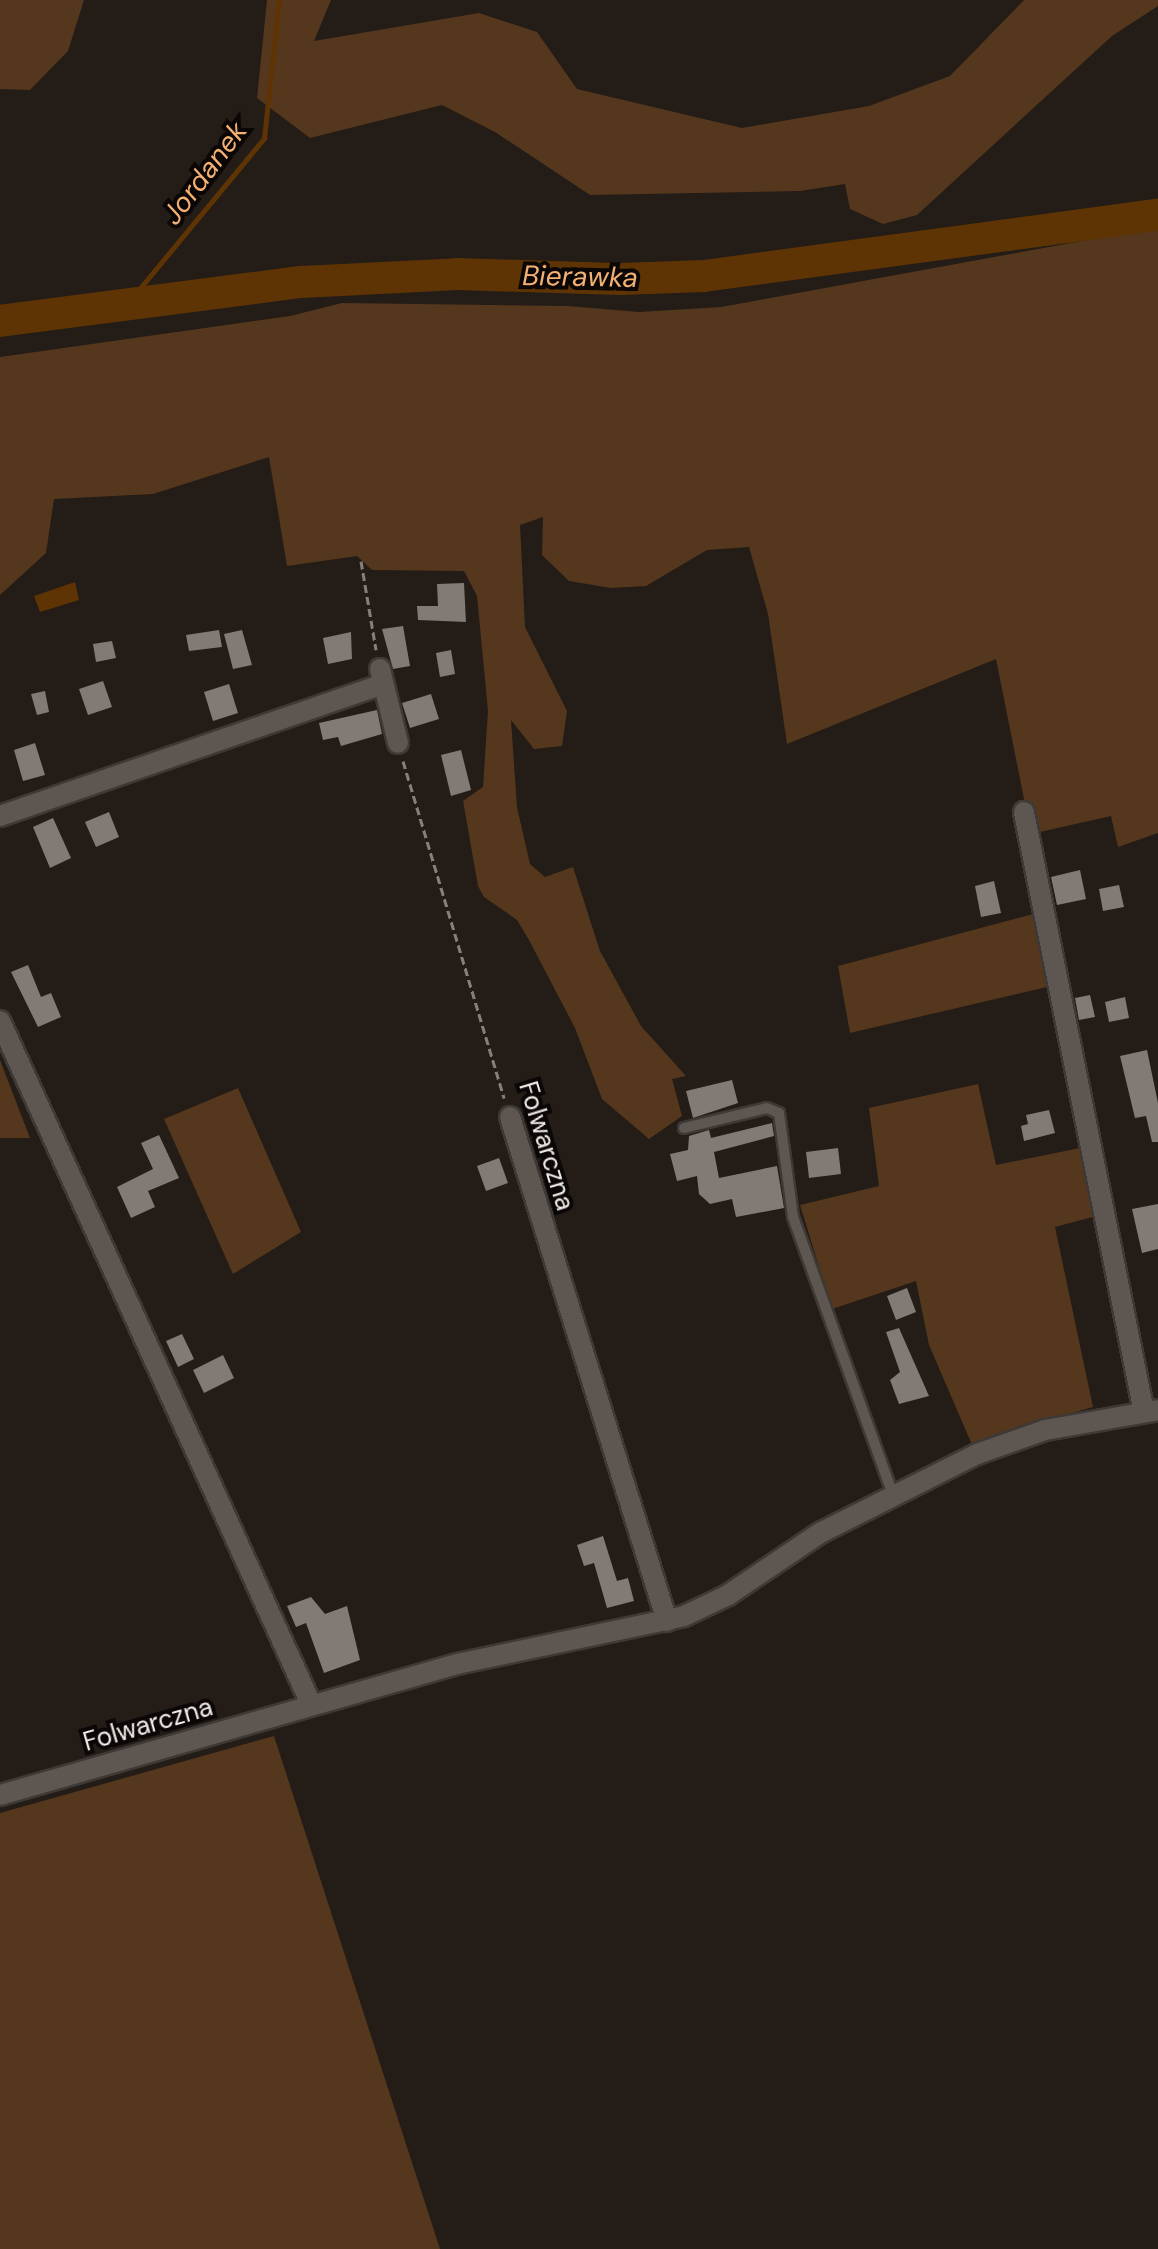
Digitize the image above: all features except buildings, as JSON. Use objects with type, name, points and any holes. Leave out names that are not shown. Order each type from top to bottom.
[{"type":"street","points":[[0,816],[381,676],[398,743]]},
{"type":"street","name":"Folwarczna","points":[[0,1795],[311,1704],[518,1649],[667,1621],[720,1599],[813,1537],[893,1495],[1024,1436],[1151,1411],[1024,812]]},
{"type":"street","points":[[0,1021],[311,1704]]},
{"type":"street","name":"Folwarczna","points":[[510,1117],[667,1621]]},
{"type":"lane","points":[[684,1128],[767,1108],[779,1113],[793,1217],[893,1495]]},
{"type":"path","points":[[361,561],[381,676]]},
{"type":"path","name":"Folwarczna","points":[[398,743],[510,1117]]},
{"type":"shaded area","points":[[0,0],[84,0],[68,51],[30,90],[0,89]]},
{"type":"shaded area","points":[[267,0],[331,0],[314,41],[479,13],[537,32],[577,89],[742,128],[869,106],[950,76],[1024,0],[1158,0],[1158,6],[1112,36],[917,215],[883,224],[850,209],[845,184],[800,191],[590,195],[495,132],[442,105],[310,138],[257,98]]},
{"type":"shaded area","points":[[1158,227],[1158,833],[1118,847],[1111,816],[1031,834],[996,659],[787,744],[768,614],[749,547],[707,550],[646,586],[611,588],[569,581],[542,555],[543,517],[520,525],[525,627],[567,711],[562,746],[534,749],[511,720],[517,807],[530,864],[545,877],[573,867],[600,951],[641,1026],[686,1076],[672,1079],[682,1116],[649,1139],[602,1099],[575,1028],[529,940],[517,920],[484,897],[478,886],[463,801],[483,787],[488,711],[477,596],[464,571],[372,570],[357,556],[287,566],[269,457],[153,494],[54,499],[46,553],[0,595],[0,357],[290,316],[342,303],[568,306],[639,312],[721,307]]},
{"type":"shaded area","points":[[75,582],[79,600],[40,612],[34,596]]},
{"type":"shaded area","points":[[1037,913],[1051,986],[850,1033],[838,966]]},
{"type":"shaded area","points":[[0,1060],[30,1138],[0,1138]]},
{"type":"shaded area","points":[[978,1084],[996,1165],[1085,1147],[1100,1215],[1055,1227],[1093,1407],[1016,1429],[973,1447],[929,1345],[916,1281],[832,1309],[800,1205],[879,1186],[869,1108]]},
{"type":"shaded area","points":[[238,1088],[301,1232],[233,1274],[164,1119]]},
{"type":"shaded area","points":[[274,1736],[440,2249],[0,2249],[0,1813]]},
{"type":"waterway","name":"Jordanek","points":[[126,305],[264,138],[279,0]]},
{"type":"waterway","name":"Bierawka","points":[[0,321],[302,282],[458,274],[621,279],[704,276],[1158,215]]}]
